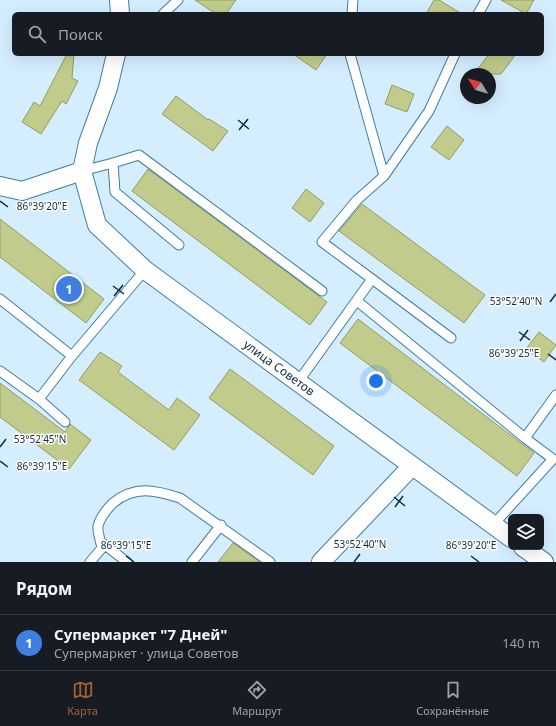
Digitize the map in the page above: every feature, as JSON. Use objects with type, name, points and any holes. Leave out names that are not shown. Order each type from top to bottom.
[{"type":"street","points":[[119,0],[120,12]]},
{"type":"street","points":[[0,186],[22,191],[82,171],[88,143],[108,88],[116,56]]},
{"type":"street","name":"улица Советов","points":[[82,171],[96,225],[145,270],[508,536]]},
{"type":"street","points":[[320,562],[412,466]]},
{"type":"street","points":[[527,550],[544,562]]},
{"type":"lane","points":[[165,12],[178,0]]},
{"type":"lane","points":[[352,12],[353,0]]},
{"type":"lane","points":[[479,12],[486,0]]},
{"type":"lane","points":[[351,56],[384,176]]},
{"type":"lane","points":[[451,338],[322,242],[357,200],[384,176],[429,111],[454,56]]},
{"type":"lane","points":[[82,171],[139,155],[322,291]]},
{"type":"lane","points":[[113,162],[115,192],[179,245]]},
{"type":"lane","points":[[39,399],[72,356],[145,270]]},
{"type":"lane","points":[[298,382],[372,279]]},
{"type":"lane","points":[[0,299],[72,356]]},
{"type":"lane","points":[[357,301],[554,460],[493,525]]},
{"type":"lane","points":[[0,371],[39,399],[65,422]]},
{"type":"lane","points":[[525,438],[556,395]]},
{"type":"lane","points":[[90,562],[102,548],[98,527],[106,509],[122,496],[142,490],[162,492],[180,498],[221,525],[270,562]]},
{"type":"lane","points":[[192,562],[221,525]]},
{"type":"lane","points":[[101,542],[127,562]]},
{"type":"building","points":[[195,0],[236,0],[227,12],[213,12]]},
{"type":"building","points":[[434,0],[439,0],[459,12],[427,12]]},
{"type":"building","points":[[501,0],[534,0],[527,12],[522,12]]},
{"type":"building","points":[[66,56],[74,56],[72,78],[78,81],[66,104],[62,101],[41,134],[22,122],[34,102],[40,106]]},
{"type":"building","points":[[296,56],[326,56],[316,70]]},
{"type":"building","points":[[488,56],[514,56],[501,74],[496,74],[496,68],[478,68]]},
{"type":"building","points":[[392,85],[414,94],[407,112],[385,104]]},
{"type":"building","points":[[176,96],[208,120],[209,119],[228,131],[213,151],[162,114]]},
{"type":"building","points":[[447,126],[464,140],[449,160],[431,147]]},
{"type":"building","points":[[148,169],[327,302],[310,325],[132,191]]},
{"type":"building","points":[[306,189],[324,203],[310,222],[292,208]]},
{"type":"building","points":[[362,204],[485,295],[464,323],[339,231]]},
{"type":"building","points":[[0,219],[104,299],[86,323],[0,257]]},
{"type":"building","points":[[358,319],[534,453],[517,476],[340,343]]},
{"type":"building","points":[[539,332],[556,345],[544,362],[526,349]]},
{"type":"building","points":[[100,352],[122,366],[118,372],[169,410],[177,398],[200,415],[174,450],[79,380]]},
{"type":"building","points":[[230,369],[334,446],[313,475],[209,398]]},
{"type":"building","points":[[0,383],[65,432],[70,424],[91,440],[69,469],[0,417]]},
{"type":"building","points":[[233,543],[260,562],[218,562]]},
{"type":"place","name":"Супермаркет \"7 Дней\"","points":[[69,289]]}]
